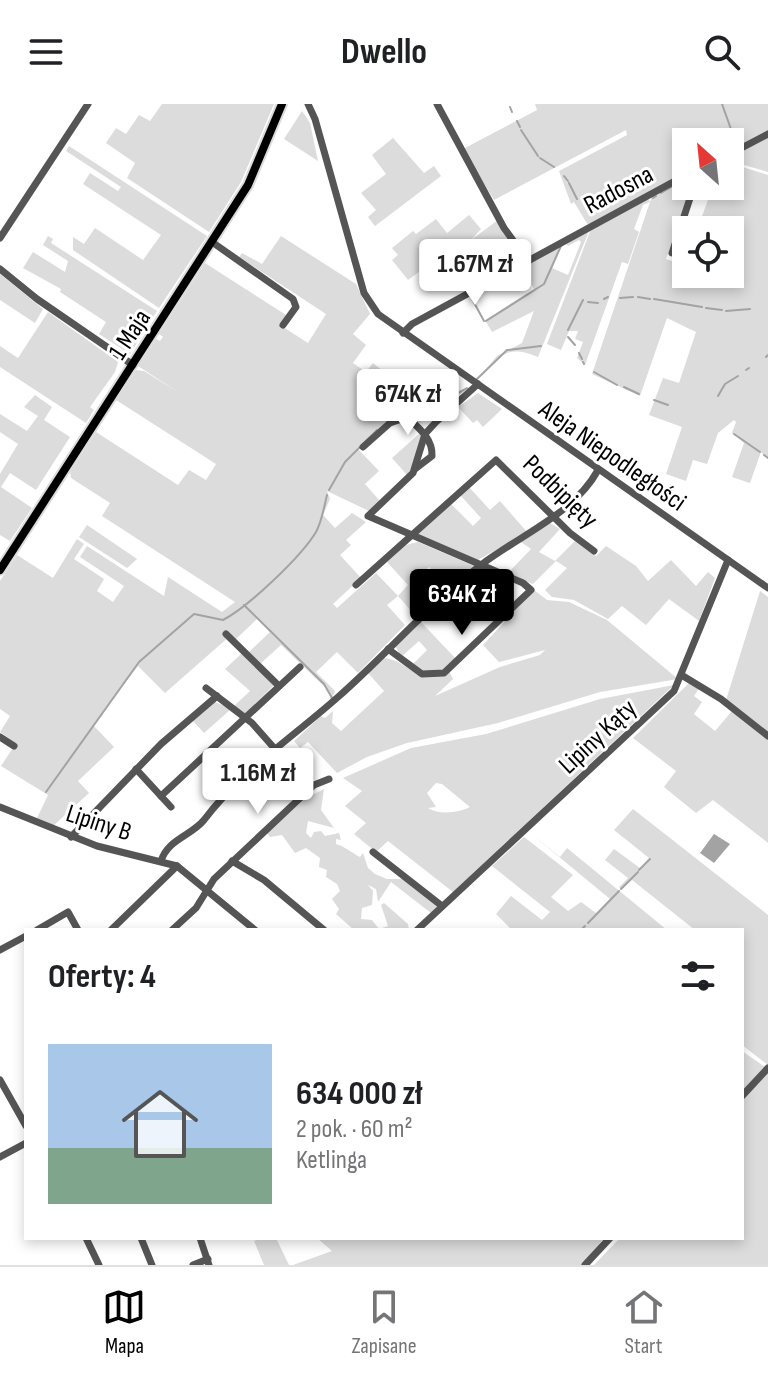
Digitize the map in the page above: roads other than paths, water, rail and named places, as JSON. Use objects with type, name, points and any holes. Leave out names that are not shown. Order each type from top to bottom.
[{"type":"main road","name":"1 Maja","points":[[0,570],[248,185],[282,107]]},
{"type":"street","points":[[0,238],[88,104]]},
{"type":"street","points":[[437,104],[507,233],[528,261]]},
{"type":"street","name":"Aleja Niepodległości","points":[[307,106],[364,293],[378,314],[768,588]]},
{"type":"street","points":[[744,147],[768,134]]},
{"type":"street","name":"Radosna","points":[[403,333],[412,324],[672,183]]},
{"type":"street","points":[[212,242],[293,299],[296,307],[283,325]]},
{"type":"street","points":[[0,269],[48,307],[133,365]]},
{"type":"street","points":[[415,469],[425,434],[478,384]]},
{"type":"street","points":[[363,447],[402,416],[409,418],[425,434],[433,453],[368,516],[531,588],[530,593],[444,673],[422,674],[388,649]]},
{"type":"street","name":"Podbipięty","points":[[356,585],[496,460],[594,551]]},
{"type":"street","points":[[161,861],[167,848],[197,828],[210,810],[275,749],[339,696],[481,564],[554,516],[591,482],[598,470]]},
{"type":"street","name":"Lipiny Kąty","points":[[419,928],[667,699],[683,676],[717,580],[728,560]]},
{"type":"street","points":[[226,634],[279,686]]},
{"type":"street","points":[[161,796],[300,667]]},
{"type":"street","points":[[683,676],[721,699],[768,736]]},
{"type":"street","points":[[206,688],[245,717],[275,749]]},
{"type":"street","points":[[71,837],[136,769],[217,696]]},
{"type":"street","points":[[0,737],[14,746]]},
{"type":"street","points":[[136,769],[171,807]]},
{"type":"street","points":[[174,928],[196,908],[205,888],[232,861],[314,785],[329,779]]},
{"type":"street","name":"Lipiny B","points":[[0,807],[71,837],[177,866],[253,928]]},
{"type":"street","points":[[373,852],[442,906]]},
{"type":"street","points":[[232,861],[264,880],[322,928]]},
{"type":"street","points":[[113,928],[177,866]]},
{"type":"street","points":[[40,928],[68,912],[77,928]]},
{"type":"street","points":[[0,950],[24,938]]},
{"type":"street","points":[[744,1094],[768,1068]]},
{"type":"street","points":[[0,1080],[24,1122]]},
{"type":"street","points":[[0,1157],[24,1144]]},
{"type":"street","points":[[87,1240],[99,1265]]},
{"type":"street","points":[[142,1240],[152,1265]]},
{"type":"street","points":[[193,1265],[208,1262],[201,1240]]},
{"type":"street","points":[[585,1265],[608,1240]]},
{"type":"waterway","points":[[722,104],[731,128]]},
{"type":"waterway","points":[[510,107],[512,112]]},
{"type":"waterway","points":[[517,121],[520,127]]},
{"type":"waterway","points":[[521,130],[538,156]]},
{"type":"waterway","points":[[540,158],[554,167]]},
{"type":"waterway","points":[[564,176],[568,181]]},
{"type":"waterway","points":[[569,183],[577,199]]},
{"type":"waterway","points":[[661,193],[672,187]]},
{"type":"waterway","points":[[486,321],[544,284],[561,246]]},
{"type":"waterway","points":[[448,269],[467,290]]},
{"type":"waterway","points":[[471,297],[484,321]]},
{"type":"waterway","points":[[604,299],[608,297]]},
{"type":"waterway","points":[[620,298],[633,297]]},
{"type":"waterway","points":[[638,297],[650,299]]},
{"type":"waterway","points":[[654,299],[702,307]]},
{"type":"waterway","points":[[568,330],[583,300]]},
{"type":"waterway","points":[[588,302],[598,303]]},
{"type":"waterway","points":[[706,308],[722,310]]},
{"type":"waterway","points":[[726,311],[750,309]]},
{"type":"waterway","points":[[568,337],[575,345]]},
{"type":"waterway","points":[[477,379],[507,350],[541,346]]},
{"type":"waterway","points":[[579,353],[582,359]]},
{"type":"waterway","points":[[594,372],[617,385]]},
{"type":"waterway","points":[[718,396],[725,384],[738,376]]},
{"type":"waterway","points":[[624,387],[639,394]]},
{"type":"waterway","points":[[388,420],[467,388]]},
{"type":"waterway","points":[[654,400],[668,405]]},
{"type":"waterway","points":[[329,490],[345,462],[377,430]]},
{"type":"waterway","points":[[734,434],[760,452]]},
{"type":"waterway","points":[[764,455],[768,458]]},
{"type":"waterway","points":[[46,792],[139,662],[194,614],[223,620],[259,593],[287,567],[316,532],[327,495]]},
{"type":"waterway","points":[[244,605],[324,684],[332,698]]},
{"type":"waterway","points":[[639,870],[650,859]]},
{"type":"waterway","points":[[621,889],[638,872]]},
{"type":"waterway","points":[[588,923],[619,891]]}]
